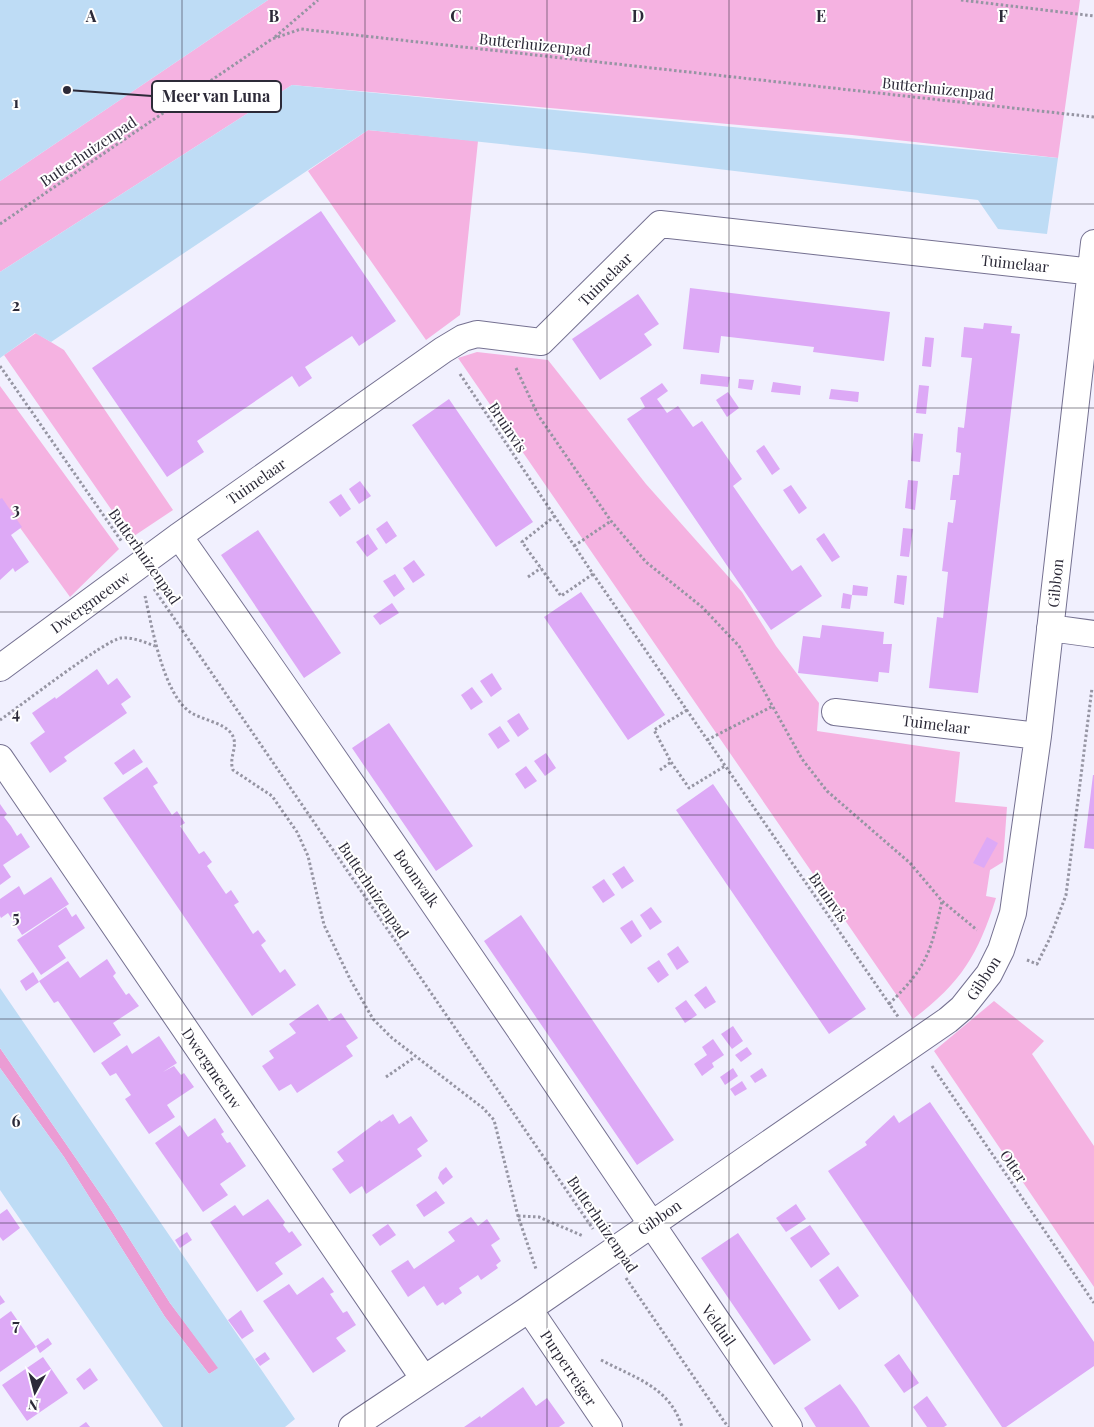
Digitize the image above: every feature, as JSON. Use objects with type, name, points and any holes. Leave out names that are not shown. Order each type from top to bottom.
[{"type":"street","name":"Tuimelaar","points":[[179,536],[443,350],[463,338],[477,334],[541,342],[660,224],[1092,272]]},
{"type":"street","name":"Gibbon","points":[[352,1427],[550,1294],[915,1042],[962,1008],[989,974],[1001,950],[1015,900],[1038,736],[1094,243]]},
{"type":"street","name":"Dwergmeeuw","points":[[0,668],[179,536]]},
{"type":"street","name":"Boomvalk","points":[[179,536],[433,901],[649,1224]]},
{"type":"street","points":[[1050,628],[1094,634]]},
{"type":"street","name":"Tuimelaar","points":[[834,712],[1038,736]]},
{"type":"street","name":"Dwergmeeuw","points":[[0,758],[424,1379]]},
{"type":"street","name":"Velduil","points":[[649,1224],[789,1427]]},
{"type":"street","name":"Purperreiger","points":[[528,1309],[609,1427]]},
{"type":"path","points":[[272,39],[318,0]]},
{"type":"path","points":[[960,0],[1094,16]]},
{"type":"path","name":"Butterhuizenpad","points":[[0,224],[272,39],[301,29],[1094,117]]},
{"type":"path","points":[[508,338],[518,374],[538,415],[610,521],[646,562],[702,607],[739,646],[802,759],[827,791],[910,863],[942,901],[1001,950],[1037,964],[1050,938],[1066,896],[1092,688]]},
{"type":"path","name":"Bruinvis","points":[[443,350],[593,574],[915,1042]]},
{"type":"path","name":"Butterhuizenpad","points":[[1,368],[139,566],[604,1256],[728,1427]]},
{"type":"path","points":[[555,516],[522,542],[561,596],[593,574]]},
{"type":"path","points":[[574,546],[610,521]]},
{"type":"path","points":[[139,566],[155,646],[179,702],[190,712],[230,732],[235,742],[230,763],[233,770],[272,796],[286,812],[308,856],[324,926],[350,979],[373,1019],[392,1038],[483,1108],[494,1120],[518,1216],[540,1280],[550,1294]]},
{"type":"path","points":[[528,577],[541,568]]},
{"type":"path","points":[[0,720],[100,649],[120,638],[138,640],[155,646]]},
{"type":"path","points":[[708,740],[773,706]]},
{"type":"path","points":[[687,710],[654,730],[671,762],[689,788],[725,766]]},
{"type":"path","points":[[660,770],[671,762]]},
{"type":"path","points":[[889,1004],[921,969],[933,943],[942,901]]},
{"type":"path","name":"Otter","points":[[915,1042],[1094,1303]]},
{"type":"path","points":[[386,1077],[416,1057]]},
{"type":"path","points":[[518,1216],[539,1216],[580,1232],[604,1256]]},
{"type":"path","points":[[595,1357],[650,1385],[666,1397],[678,1414],[682,1427]]},
{"type":"shaded area","points":[[268,0],[1080,0],[1058,158],[852,135],[292,85],[0,272],[0,181]]},
{"type":"shaded area","points":[[368,130],[478,141],[460,315],[426,340],[308,171]]},
{"type":"shaded area","points":[[36,333],[64,350],[173,510],[131,538],[4,355]]},
{"type":"shaded area","points":[[477,352],[548,360],[646,484],[742,592],[776,646],[819,703],[817,731],[960,752],[955,802],[1007,807],[1003,862],[990,870],[986,896],[996,898],[982,936],[956,980],[930,1006],[913,1019],[458,358]]},
{"type":"shaded area","points":[[0,386],[119,549],[70,597],[0,500]]},
{"type":"shaded area","points":[[994,1001],[1044,1041],[1032,1054],[1094,1146],[1094,1287],[934,1051]]},
{"type":"shaded area","points":[[0,1048],[108,1205],[170,1303],[219,1368],[209,1374],[165,1317],[64,1157],[0,1068]]},
{"type":"water","points":[[0,0],[268,0],[0,181]]},
{"type":"water","points":[[292,85],[1058,158],[1047,234],[998,229],[978,200],[584,153],[368,130],[51,342],[35,333],[0,358],[0,272]]},
{"type":"water","points":[[0,988],[295,1419],[285,1427],[163,1427],[0,1190],[0,1068],[64,1157],[165,1317],[209,1374],[218,1368],[170,1303],[108,1205],[0,1048]]},
{"type":"building","points":[[321,211],[396,321],[359,346],[352,336],[305,367],[312,378],[299,387],[292,376],[197,441],[204,452],[167,477],[92,368]]},
{"type":"building","points":[[690,288],[890,312],[884,361],[813,352],[814,347],[721,336],[719,353],[683,349]]},
{"type":"building","points":[[638,294],[659,324],[644,334],[652,345],[600,380],[572,339]]},
{"type":"building","points":[[984,323],[1012,326],[1011,333],[1020,334],[978,693],[929,688],[937,617],[943,618],[948,572],[942,571],[948,522],[953,523],[956,500],[950,500],[953,475],[959,475],[961,453],[956,452],[958,427],[964,428],[972,358],[961,357],[964,327],[983,329]]},
{"type":"building","points":[[925,337],[934,338],[931,367],[922,366]]},
{"type":"building","points":[[701,374],[730,377],[728,387],[700,384]]},
{"type":"building","points":[[739,379],[754,380],[752,390],[738,388]]},
{"type":"building","points":[[773,382],[801,386],[800,395],[771,392]]},
{"type":"building","points":[[662,383],[668,391],[657,399],[667,413],[678,406],[693,427],[702,421],[742,479],[733,486],[792,571],[801,565],[822,596],[771,630],[627,419],[645,407],[640,398]]},
{"type":"building","points":[[919,385],[929,386],[926,414],[916,413]]},
{"type":"building","points":[[831,389],[859,392],[858,402],[829,399]]},
{"type":"building","points":[[728,392],[739,408],[727,417],[716,400]]},
{"type":"building","points":[[449,399],[533,522],[496,547],[412,425]]},
{"type":"building","points":[[914,433],[923,434],[920,462],[911,461]]},
{"type":"building","points":[[764,445],[780,469],[772,475],[756,451]]},
{"type":"building","points":[[908,480],[918,481],[915,510],[905,508]]},
{"type":"building","points":[[360,481],[371,496],[359,504],[349,489]]},
{"type":"building","points":[[791,485],[807,508],[799,514],[783,490]]},
{"type":"building","points":[[341,494],[351,509],[340,517],[329,502]]},
{"type":"building","points":[[2,498],[22,527],[11,535],[29,562],[15,572],[13,568],[0,580],[0,499]]},
{"type":"building","points":[[387,521],[397,536],[386,544],[376,529]]},
{"type":"building","points":[[903,528],[913,529],[909,557],[900,556]]},
{"type":"building","points":[[258,530],[341,653],[304,678],[221,555]]},
{"type":"building","points":[[824,533],[840,557],[832,562],[816,539]]},
{"type":"building","points":[[368,534],[378,549],[367,557],[356,542]]},
{"type":"building","points":[[414,560],[425,575],[413,583],[403,568]]},
{"type":"building","points":[[395,574],[405,589],[394,597],[383,581]]},
{"type":"building","points":[[897,575],[907,576],[904,605],[894,603]]},
{"type":"building","points":[[853,585],[868,587],[867,596],[852,595]]},
{"type":"building","points":[[581,592],[665,715],[628,740],[544,617]]},
{"type":"building","points":[[843,593],[852,595],[850,609],[841,608]]},
{"type":"building","points":[[392,603],[399,613],[380,625],[373,616]]},
{"type":"building","points":[[822,625],[884,632],[883,644],[892,644],[889,673],[879,672],[878,682],[798,673],[803,636],[820,638]]},
{"type":"building","points":[[97,669],[108,685],[117,678],[131,697],[121,704],[127,713],[64,757],[67,761],[50,773],[30,743],[45,732],[32,713],[55,697],[56,699]]},
{"type":"building","points":[[492,673],[502,689],[491,697],[480,681]]},
{"type":"building","points":[[472,687],[483,702],[471,710],[461,695]]},
{"type":"building","points":[[519,713],[529,729],[518,737],[507,721]]},
{"type":"building","points":[[389,723],[473,846],[436,871],[352,748]]},
{"type":"building","points":[[500,726],[510,741],[498,749],[488,734]]},
{"type":"building","points":[[134,749],[143,762],[123,775],[114,763]]},
{"type":"building","points":[[546,753],[556,768],[545,776],[534,761]]},
{"type":"building","points":[[526,766],[537,781],[525,789],[515,774]]},
{"type":"building","points":[[147,767],[158,783],[153,786],[172,815],[177,811],[185,823],[180,826],[199,854],[204,851],[212,862],[207,866],[226,894],[231,890],[239,902],[234,905],[253,934],[258,930],[266,941],[261,945],[280,973],[285,969],[296,985],[252,1016],[103,798]]},
{"type":"building","points":[[1094,775],[1094,849],[1084,848]]},
{"type":"building","points":[[713,784],[866,1009],[829,1034],[676,810]]},
{"type":"building","points":[[0,804],[7,814],[4,817],[17,836],[21,833],[30,847],[3,865],[11,877],[0,885]]},
{"type":"building","points":[[987,837],[998,843],[984,868],[973,863]]},
{"type":"building","points":[[624,866],[634,881],[622,889],[612,874]]},
{"type":"building","points":[[51,877],[69,904],[22,935],[8,913],[1,918],[0,899],[19,886],[24,895]]},
{"type":"building","points":[[604,879],[615,895],[603,903],[592,887]]},
{"type":"building","points":[[66,907],[72,917],[76,914],[85,928],[58,946],[66,958],[41,975],[17,940]]},
{"type":"building","points":[[651,907],[662,922],[650,930],[640,915]]},
{"type":"building","points":[[521,915],[674,1140],[637,1165],[484,941]]},
{"type":"building","points":[[632,920],[642,936],[631,944],[620,928]]},
{"type":"building","points":[[678,946],[689,962],[677,970],[667,954]]},
{"type":"building","points":[[107,959],[116,973],[113,976],[126,995],[129,993],[139,1006],[113,1023],[121,1035],[94,1053],[58,1001],[54,1003],[39,981],[68,961],[80,978]]},
{"type":"building","points":[[659,960],[669,975],[658,983],[647,968]]},
{"type":"building","points":[[33,972],[39,982],[26,991],[20,981]]},
{"type":"building","points":[[706,986],[716,1002],[705,1009],[694,995]]},
{"type":"building","points":[[686,1000],[697,1015],[685,1023],[675,1008]]},
{"type":"building","points":[[318,1004],[329,1021],[341,1013],[358,1038],[346,1046],[353,1056],[297,1093],[291,1084],[279,1091],[262,1066],[274,1058],[269,1051],[296,1033],[289,1024]]},
{"type":"building","points":[[733,1026],[743,1041],[732,1049],[721,1034]]},
{"type":"building","points":[[159,1036],[177,1063],[163,1072],[174,1066],[181,1075],[184,1073],[194,1087],[167,1105],[175,1117],[149,1134],[125,1099],[131,1095],[116,1073],[110,1076],[101,1063],[127,1045],[132,1054]]},
{"type":"building","points":[[713,1039],[724,1055],[712,1063],[714,1067],[702,1076],[694,1064],[707,1055],[702,1047]]},
{"type":"building","points":[[747,1047],[752,1054],[741,1062],[735,1055]]},
{"type":"building","points":[[733,1068],[738,1076],[725,1085],[720,1077]]},
{"type":"building","points":[[762,1068],[767,1076],[755,1083],[750,1076]]},
{"type":"building","points":[[742,1081],[747,1089],[735,1096],[730,1089]]},
{"type":"building","points":[[930,1102],[1094,1342],[1094,1366],[1006,1427],[1002,1427],[828,1171],[867,1145],[865,1142],[894,1115],[899,1123]]},
{"type":"building","points":[[393,1114],[399,1124],[411,1116],[428,1141],[417,1149],[422,1156],[366,1194],[362,1186],[350,1194],[332,1169],[344,1161],[337,1152],[380,1120],[381,1122]]},
{"type":"building","points":[[215,1118],[224,1132],[221,1134],[227,1143],[230,1142],[246,1166],[220,1184],[228,1195],[203,1212],[155,1143],[180,1125],[188,1137]]},
{"type":"building","points":[[446,1167],[453,1177],[443,1185],[438,1178],[440,1172]]},
{"type":"building","points":[[436,1191],[445,1203],[424,1217],[416,1205]]},
{"type":"building","points":[[268,1199],[285,1222],[283,1225],[289,1233],[292,1231],[302,1245],[275,1263],[283,1274],[257,1292],[210,1222],[235,1205],[243,1216]]},
{"type":"building","points":[[796,1204],[806,1219],[786,1232],[776,1218]]},
{"type":"building","points":[[7,1209],[20,1228],[3,1241],[0,1237],[0,1214]]},
{"type":"building","points":[[471,1217],[478,1226],[487,1219],[500,1239],[491,1245],[501,1261],[496,1265],[498,1268],[481,1280],[478,1275],[459,1288],[462,1293],[445,1305],[443,1302],[437,1306],[424,1286],[408,1297],[391,1271],[408,1260],[414,1269],[455,1241],[448,1232]]},
{"type":"building","points":[[388,1224],[396,1235],[380,1246],[372,1235]]},
{"type":"building","points":[[810,1225],[830,1254],[811,1268],[790,1238]]},
{"type":"building","points":[[187,1232],[192,1240],[180,1248],[175,1240]]},
{"type":"building","points":[[738,1233],[811,1340],[774,1365],[701,1258]]},
{"type":"building","points":[[838,1266],[859,1296],[839,1310],[819,1280]]},
{"type":"building","points":[[323,1277],[334,1292],[330,1294],[343,1313],[347,1311],[356,1325],[336,1338],[346,1351],[313,1373],[263,1301],[289,1284],[297,1295]]},
{"type":"building","points":[[0,1295],[5,1302],[0,1305]]},
{"type":"building","points":[[241,1310],[254,1331],[242,1339],[228,1320]]},
{"type":"building","points":[[11,1311],[36,1347],[0,1372],[0,1319]]},
{"type":"building","points":[[48,1338],[52,1344],[40,1353],[36,1346]]},
{"type":"building","points":[[265,1352],[270,1359],[260,1366],[255,1359]]},
{"type":"building","points":[[899,1354],[919,1383],[904,1393],[884,1365]]},
{"type":"building","points":[[43,1357],[68,1393],[27,1421],[2,1385]]},
{"type":"building","points":[[90,1368],[98,1380],[84,1390],[76,1379]]},
{"type":"building","points":[[840,1384],[870,1427],[816,1427],[804,1408]]},
{"type":"building","points":[[523,1387],[536,1406],[547,1398],[565,1423],[559,1427],[464,1427],[480,1416],[481,1418]]},
{"type":"building","points":[[927,1396],[947,1425],[944,1427],[927,1427],[913,1407]]},
{"type":"building","points":[[86,1422],[90,1427],[79,1427]]},
{"type":"place","name":"Meer van Luna","points":[[67,90]]}]
